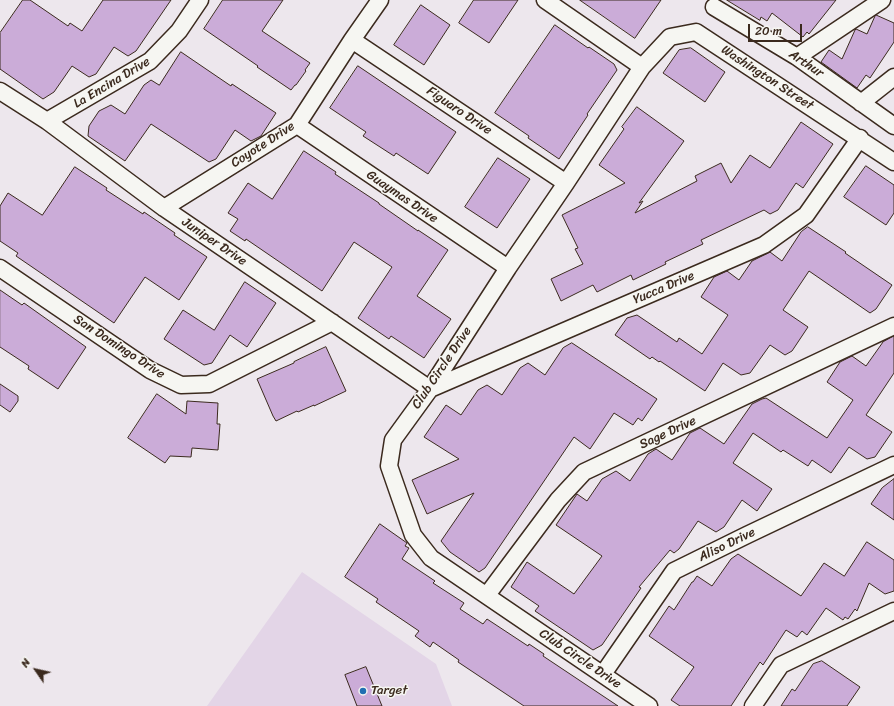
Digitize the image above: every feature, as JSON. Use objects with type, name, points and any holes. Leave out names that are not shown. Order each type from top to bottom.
[{"type":"street","name":"La Encina Drive","points":[[47,121],[150,61],[179,31],[200,0]]},
{"type":"street","name":"Coyote Drive","points":[[164,208],[297,125],[380,0]]},
{"type":"street","points":[[545,0],[642,67]]},
{"type":"street","points":[[797,57],[882,0]]},
{"type":"street","name":"Arthur","points":[[714,7],[797,57],[894,126]]},
{"type":"street","name":"Washington Street","points":[[642,67],[670,37],[696,32],[860,138],[894,162]]},
{"type":"street","name":"Figuaro Drive","points":[[352,40],[566,183]]},
{"type":"street","name":"Club Circle Drive","points":[[642,67],[508,268],[430,389],[393,440],[389,466],[413,535],[431,558],[649,706]]},
{"type":"street","points":[[861,103],[894,76]]},
{"type":"street","name":"Juniper Drive","points":[[0,91],[47,121],[164,208],[430,389]]},
{"type":"street","name":"Guaymas Drive","points":[[297,125],[508,268]]},
{"type":"street","name":"Yucca Drive","points":[[430,389],[764,245],[806,216],[860,138]]},
{"type":"street","name":"San Domingo Drive","points":[[0,268],[150,370],[181,385],[209,384],[332,322]]},
{"type":"street","name":"Sage Drive","points":[[486,595],[558,500],[584,472],[894,326]]},
{"type":"street","name":"Aliso Drive","points":[[603,674],[674,571],[894,465]]},
{"type":"street","points":[[753,706],[781,665],[894,611]]},
{"type":"shaded area","points":[[302,572],[436,664],[452,706],[207,706]]},
{"type":"building","points":[[23,0],[30,0],[68,26],[70,23],[82,31],[103,0],[171,0],[136,51],[128,56],[114,47],[96,74],[89,77],[72,66],[54,92],[43,99],[0,69],[0,33]]},
{"type":"building","points":[[223,0],[283,0],[262,31],[310,63],[305,70],[306,71],[291,90],[204,29]]},
{"type":"building","points":[[474,0],[518,0],[489,43],[459,23]]},
{"type":"building","points":[[580,0],[661,0],[635,38]]},
{"type":"building","points":[[727,0],[836,0],[809,34],[807,32],[803,37],[772,13],[767,21],[761,17],[760,20]]},
{"type":"building","points":[[421,5],[450,25],[424,65],[394,45]]},
{"type":"building","points":[[876,15],[894,23],[894,42],[870,78],[866,75],[857,88],[821,62],[829,50],[842,59],[855,30],[856,29],[867,34]]},
{"type":"building","points":[[555,25],[614,64],[617,70],[559,159],[495,113]]},
{"type":"building","points":[[691,48],[725,72],[705,102],[663,73],[679,50]]},
{"type":"building","points":[[181,52],[231,86],[232,84],[276,113],[261,136],[251,141],[235,130],[216,159],[209,162],[151,124],[125,161],[88,136],[89,126],[99,111],[111,105],[125,114],[144,85],[151,80],[159,85]]},
{"type":"building","points":[[358,66],[456,132],[428,174],[396,153],[394,156],[363,136],[366,132],[330,108]]},
{"type":"building","points":[[637,107],[684,141],[639,203],[643,201],[635,213],[697,181],[695,176],[721,163],[731,183],[750,155],[770,168],[801,122],[833,144],[803,188],[796,183],[778,210],[770,214],[764,210],[701,240],[703,244],[665,262],[666,264],[633,280],[631,275],[597,292],[593,285],[561,301],[551,279],[583,264],[575,249],[578,248],[562,215],[625,183],[599,165],[624,129],[622,127]]},
{"type":"building","points":[[304,151],[336,172],[335,174],[448,250],[417,296],[451,319],[424,358],[391,336],[389,339],[358,318],[392,267],[354,242],[322,291],[246,239],[245,241],[230,231],[238,219],[228,213],[248,183],[272,199]]},
{"type":"building","points":[[498,158],[530,179],[497,228],[465,207]]},
{"type":"building","points":[[866,166],[894,185],[894,213],[886,225],[844,197]]},
{"type":"building","points":[[75,167],[107,188],[106,190],[143,214],[144,212],[175,233],[174,235],[207,257],[179,300],[145,277],[114,323],[16,256],[18,253],[0,241],[0,206],[8,193],[42,215]]},
{"type":"building","points":[[808,227],[892,285],[876,309],[870,313],[809,271],[783,310],[808,327],[792,351],[785,355],[770,345],[750,373],[741,375],[723,363],[705,391],[660,361],[659,362],[652,357],[650,359],[615,335],[627,318],[637,315],[677,342],[679,338],[702,354],[728,315],[701,297],[714,277],[727,271],[739,280],[752,261],[770,252],[782,261],[801,232]]},
{"type":"building","points":[[245,282],[276,303],[247,347],[230,335],[212,363],[204,365],[164,339],[183,310],[214,330]]},
{"type":"building","points":[[0,290],[22,305],[24,303],[86,347],[58,389],[28,369],[29,366],[0,347]]},
{"type":"building","points":[[894,336],[894,373],[866,415],[892,432],[875,457],[867,459],[849,447],[831,473],[812,460],[808,466],[783,450],[781,452],[753,433],[733,463],[772,489],[757,511],[742,500],[724,527],[716,532],[698,521],[679,549],[674,553],[670,550],[639,587],[641,588],[602,645],[593,650],[535,611],[539,606],[511,587],[527,562],[574,594],[602,556],[556,525],[577,494],[587,501],[602,479],[616,471],[630,481],[648,454],[656,449],[672,460],[690,433],[700,428],[724,444],[752,404],[766,398],[827,438],[853,400],[827,382],[840,362],[852,356],[866,366],[883,342]]},
{"type":"building","points":[[572,343],[657,399],[642,421],[638,418],[633,425],[614,413],[590,449],[574,437],[485,568],[479,572],[450,552],[441,541],[474,493],[427,514],[412,480],[459,459],[424,437],[446,405],[461,415],[478,390],[487,385],[502,395],[520,368],[528,363],[545,375],[563,348]]},
{"type":"building","points":[[326,347],[346,391],[276,421],[257,379]]},
{"type":"building","points":[[0,384],[18,396],[18,401],[10,412],[0,405]]},
{"type":"building","points":[[157,394],[186,414],[187,401],[218,403],[217,424],[220,424],[218,450],[192,448],[191,457],[170,456],[165,463],[128,438]]},
{"type":"building","points":[[894,479],[894,520],[871,504],[882,488]]},
{"type":"building","points":[[380,524],[407,543],[405,546],[409,548],[402,559],[435,581],[433,583],[464,603],[460,609],[483,624],[487,619],[528,646],[529,644],[544,654],[543,656],[618,706],[524,706],[458,662],[459,660],[433,642],[430,647],[415,636],[419,631],[376,602],[378,599],[345,577]]},
{"type":"building","points":[[867,542],[894,560],[894,591],[885,594],[869,583],[857,611],[855,609],[848,619],[845,617],[843,620],[826,608],[807,635],[802,631],[797,637],[786,630],[763,665],[760,662],[731,706],[680,706],[671,700],[694,667],[649,636],[669,606],[674,610],[697,576],[712,586],[731,559],[738,554],[801,596],[824,563],[844,576]]},
{"type":"building","points":[[822,661],[860,687],[847,706],[781,706],[792,689],[795,691],[813,664]]},
{"type":"building","name":"Target","points":[[366,667],[382,706],[357,706],[345,675]]},
{"type":"place","name":"Target","points":[[363,691]]}]
